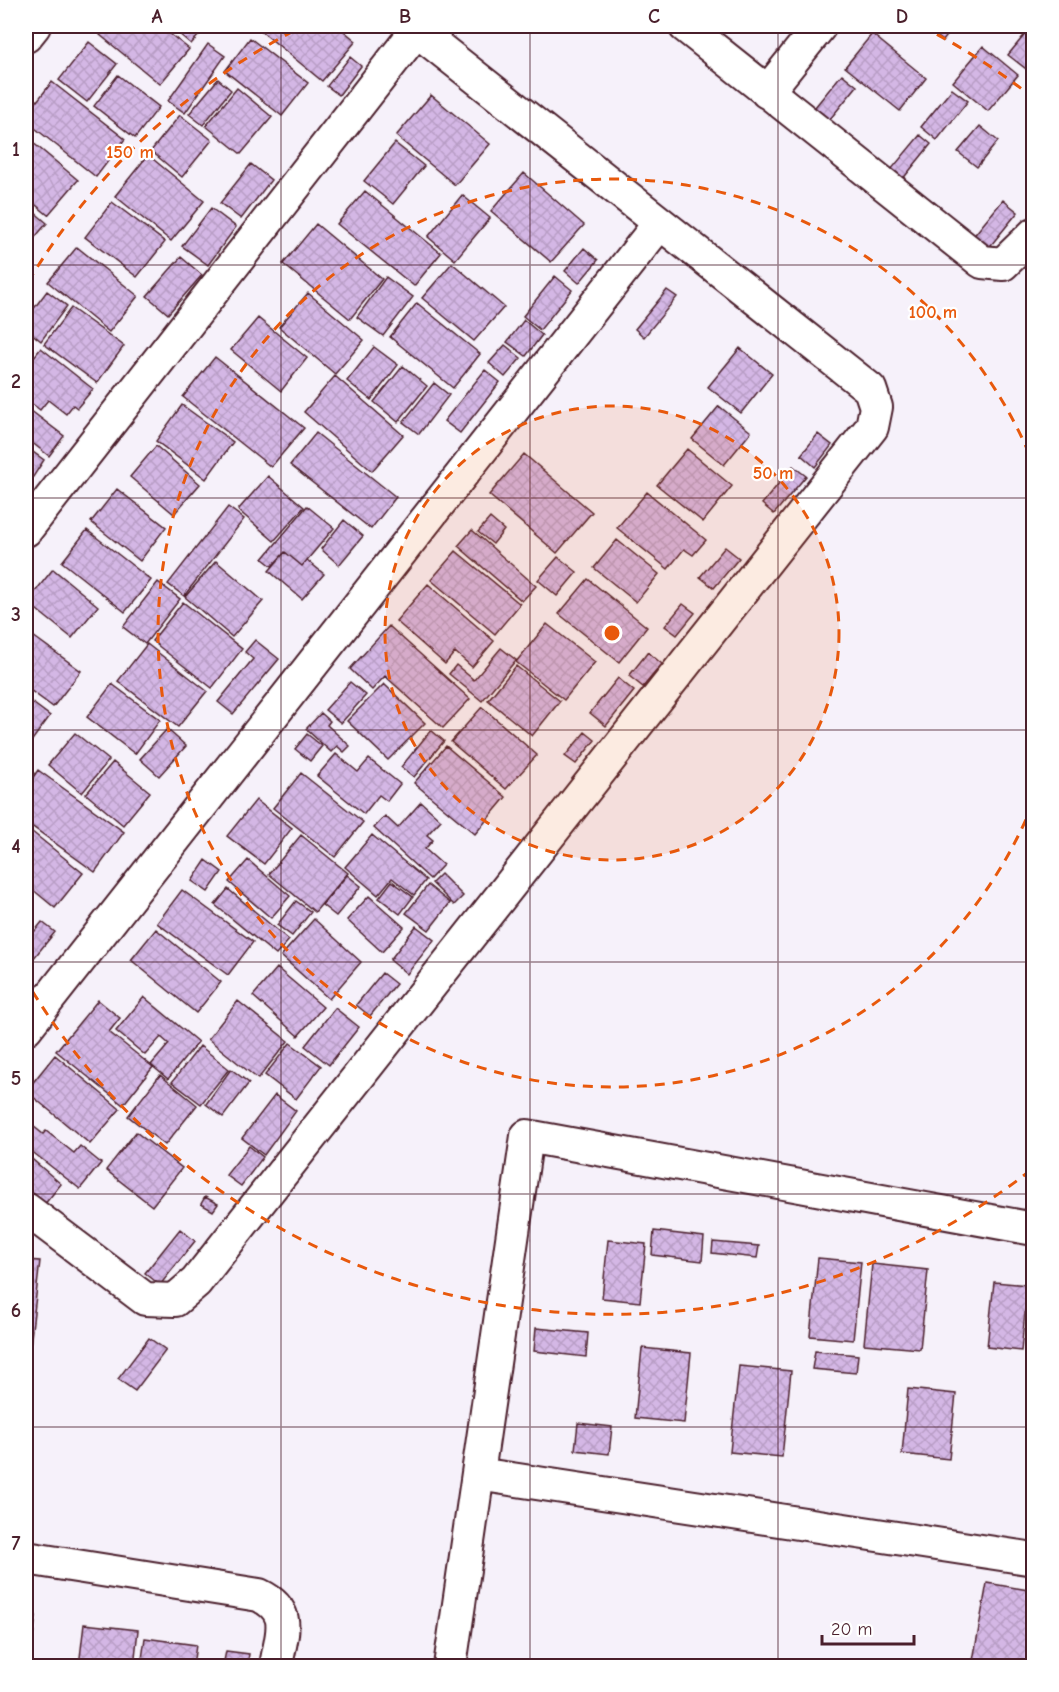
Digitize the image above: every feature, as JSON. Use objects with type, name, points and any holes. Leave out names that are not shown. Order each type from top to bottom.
[{"type":"street","points":[[26,36],[34,26]]},
{"type":"street","points":[[685,26],[982,262],[1003,264],[1034,234]]},
{"type":"street","points":[[767,92],[820,26]]},
{"type":"street","points":[[26,530],[414,28],[659,224],[870,388],[876,407],[873,427],[196,1282],[175,1300],[145,1299],[26,1209]]},
{"type":"street","points":[[26,1028],[659,224]]},
{"type":"street","points":[[450,1666],[526,1136],[1034,1228]]},
{"type":"street","points":[[478,1474],[1034,1559]]},
{"type":"street","points":[[26,1558],[259,1595],[274,1602],[284,1618],[276,1666]]},
{"type":"building","points":[[108,26],[160,26],[189,49],[160,84],[100,35]]},
{"type":"building","points":[[170,26],[207,26],[191,44]]},
{"type":"building","points":[[255,26],[338,26],[356,41],[322,81]]},
{"type":"building","points":[[924,26],[949,26],[953,28],[943,41]]},
{"type":"building","points":[[1034,26],[1034,75],[1008,55]]},
{"type":"building","points":[[872,34],[926,78],[900,111],[845,67]]},
{"type":"building","points":[[250,38],[308,83],[282,116],[225,71]]},
{"type":"building","points":[[89,42],[117,64],[87,102],[59,80]]},
{"type":"building","points":[[208,44],[225,56],[185,113],[168,101]]},
{"type":"building","points":[[983,46],[1018,75],[988,111],[953,82]]},
{"type":"building","points":[[350,57],[361,66],[339,95],[327,86]]},
{"type":"building","points":[[842,74],[857,86],[826,124],[811,112]]},
{"type":"building","points":[[118,75],[159,107],[135,138],[94,106]]},
{"type":"building","points":[[218,79],[231,90],[203,125],[189,114]]},
{"type":"building","points":[[52,82],[125,139],[96,177],[26,121],[26,115]]},
{"type":"building","points":[[237,88],[272,117],[241,154],[206,126]]},
{"type":"building","points":[[952,89],[968,101],[937,140],[921,127]]},
{"type":"building","points":[[431,95],[490,144],[455,185],[396,136]]},
{"type":"building","points":[[180,115],[212,140],[182,177],[151,151]]},
{"type":"building","points":[[980,126],[998,141],[977,167],[958,152]]},
{"type":"building","points":[[920,135],[931,144],[902,180],[890,171]]},
{"type":"building","points":[[26,137],[78,180],[48,215],[26,197]]},
{"type":"building","points":[[395,143],[424,166],[393,204],[364,181]]},
{"type":"building","points":[[148,155],[204,201],[171,241],[115,196]]},
{"type":"building","points":[[251,164],[271,180],[241,219],[220,203]]},
{"type":"building","points":[[524,173],[584,225],[551,262],[491,211]]},
{"type":"building","points":[[365,191],[441,253],[414,286],[337,224]]},
{"type":"building","points":[[462,195],[490,218],[455,260],[428,237]]},
{"type":"building","points":[[1003,200],[1018,212],[987,250],[972,238]]},
{"type":"building","points":[[112,202],[165,242],[137,277],[85,237]]},
{"type":"building","points":[[26,205],[47,223],[26,248]]},
{"type":"building","points":[[211,208],[236,227],[208,265],[182,246]]},
{"type":"building","points":[[316,224],[382,279],[350,319],[283,264]]},
{"type":"building","points":[[77,247],[138,296],[109,332],[48,282]]},
{"type":"building","points":[[584,248],[598,260],[579,283],[565,271]]},
{"type":"building","points":[[181,257],[202,275],[168,314],[147,296]]},
{"type":"building","points":[[452,263],[504,307],[474,341],[422,298]]},
{"type":"building","points":[[555,276],[572,290],[540,330],[523,316]]},
{"type":"building","points":[[386,277],[413,297],[383,336],[357,317]]},
{"type":"building","points":[[667,290],[677,297],[644,337],[635,329]]},
{"type":"building","points":[[47,291],[67,306],[41,341],[26,329],[26,319]]},
{"type":"building","points":[[308,293],[364,340],[335,374],[279,327]]},
{"type":"building","points":[[417,303],[480,354],[453,388],[390,337]]},
{"type":"building","points":[[71,308],[124,346],[97,383],[44,344]]},
{"type":"building","points":[[258,318],[307,358],[281,391],[231,350]]},
{"type":"building","points":[[524,320],[542,335],[526,356],[507,342]]},
{"type":"building","points":[[26,343],[34,350],[26,361]]},
{"type":"building","points":[[505,345],[521,358],[505,377],[489,363]]},
{"type":"building","points":[[374,347],[398,365],[371,400],[347,381]]},
{"type":"building","points":[[41,348],[93,389],[77,408],[73,405],[66,414],[48,400],[40,410],[26,399],[26,367]]},
{"type":"building","points":[[740,348],[772,374],[741,413],[708,387]]},
{"type":"building","points":[[215,357],[304,428],[271,467],[183,397]]},
{"type":"building","points":[[403,366],[427,386],[398,422],[374,402]]},
{"type":"building","points":[[485,370],[500,382],[460,433],[444,421]]},
{"type":"building","points":[[335,376],[403,435],[372,471],[304,412]]},
{"type":"building","points":[[434,383],[449,395],[419,434],[403,422]]},
{"type":"building","points":[[182,405],[233,442],[206,479],[156,441]]},
{"type":"building","points":[[719,406],[751,432],[724,465],[692,439]]},
{"type":"building","points":[[26,407],[64,436],[49,456],[26,438]]},
{"type":"building","points":[[316,433],[396,497],[371,529],[290,465]]},
{"type":"building","points":[[818,434],[832,445],[815,467],[801,455]]},
{"type":"building","points":[[156,446],[200,484],[174,514],[130,477]]},
{"type":"building","points":[[26,447],[44,460],[31,480],[26,476]]},
{"type":"building","points":[[687,449],[732,486],[703,522],[657,485]]},
{"type":"building","points":[[524,454],[592,512],[557,553],[489,495]]},
{"type":"building","points":[[793,466],[806,476],[774,514],[762,504]]},
{"type":"building","points":[[268,476],[304,507],[274,541],[238,510]]},
{"type":"building","points":[[117,489],[166,527],[140,561],[91,522]]},
{"type":"building","points":[[647,492],[706,540],[693,555],[684,549],[668,569],[617,528]]},
{"type":"building","points":[[307,506],[334,528],[302,566],[285,552],[272,566],[263,559]]},
{"type":"building","points":[[228,507],[244,519],[184,596],[168,584]]},
{"type":"building","points":[[490,518],[504,530],[493,544],[478,532]]},
{"type":"building","points":[[344,520],[363,536],[339,565],[321,549]]},
{"type":"building","points":[[87,530],[151,580],[125,612],[62,562]]},
{"type":"building","points":[[472,530],[536,586],[522,601],[458,546]]},
{"type":"building","points":[[617,540],[659,574],[636,602],[594,568]]},
{"type":"building","points":[[725,547],[739,558],[714,588],[700,577]]},
{"type":"building","points":[[456,551],[520,604],[495,634],[431,580]]},
{"type":"building","points":[[285,552],[302,566],[307,560],[324,574],[302,599],[269,571]]},
{"type":"building","points":[[558,557],[577,572],[557,596],[538,580]]},
{"type":"building","points":[[216,561],[263,601],[232,637],[185,597]]},
{"type":"building","points":[[53,569],[98,606],[72,638],[27,602]]},
{"type":"building","points":[[588,579],[647,627],[619,662],[559,614]]},
{"type":"building","points":[[158,582],[180,599],[145,644],[123,627]]},
{"type":"building","points":[[428,584],[494,641],[472,667],[455,652],[445,664],[396,621]]},
{"type":"building","points":[[183,602],[242,649],[212,688],[152,641]]},
{"type":"building","points":[[683,604],[695,613],[677,635],[665,626]]},
{"type":"building","points":[[547,624],[595,662],[564,700],[516,662]]},
{"type":"building","points":[[389,626],[470,699],[443,728],[385,676],[372,690],[350,669]]},
{"type":"building","points":[[33,636],[81,671],[53,707],[26,687],[26,647]]},
{"type":"building","points":[[255,640],[279,659],[233,714],[218,702],[253,659],[245,652]]},
{"type":"building","points":[[147,644],[207,691],[178,727],[118,681]]},
{"type":"building","points":[[501,648],[516,660],[482,701],[449,674],[456,665],[474,680]]},
{"type":"building","points":[[648,652],[662,664],[643,687],[629,676]]},
{"type":"building","points":[[516,666],[560,701],[532,736],[488,700]]},
{"type":"building","points":[[618,678],[634,691],[606,726],[590,713]]},
{"type":"building","points":[[350,682],[366,695],[341,723],[325,710]]},
{"type":"building","points":[[112,684],[160,720],[135,754],[87,717]]},
{"type":"building","points":[[384,684],[425,723],[388,760],[347,721]]},
{"type":"building","points":[[26,698],[50,716],[27,747],[26,745]]},
{"type":"building","points":[[482,707],[537,755],[506,789],[451,742]]},
{"type":"building","points":[[321,713],[330,721],[327,725],[350,746],[344,752],[337,746],[331,752],[306,729]]},
{"type":"building","points":[[167,729],[186,746],[159,776],[140,759]]},
{"type":"building","points":[[431,730],[444,741],[414,777],[401,767]]},
{"type":"building","points":[[585,732],[595,740],[576,764],[565,756]]},
{"type":"building","points":[[75,733],[109,760],[82,793],[48,765]]},
{"type":"building","points":[[307,734],[322,746],[310,761],[295,749]]},
{"type":"building","points":[[446,746],[506,797],[475,834],[414,783]]},
{"type":"building","points":[[336,754],[358,772],[369,759],[400,784],[387,801],[379,795],[364,814],[317,776]]},
{"type":"building","points":[[113,762],[150,792],[123,825],[86,794]]},
{"type":"building","points":[[38,770],[124,832],[95,872],[26,822],[26,788]]},
{"type":"building","points":[[301,773],[363,822],[335,857],[273,808]]},
{"type":"building","points":[[256,800],[292,828],[264,864],[227,836]]},
{"type":"building","points":[[421,802],[441,820],[427,835],[433,840],[425,849],[443,865],[430,879],[374,828],[385,816],[398,828]]},
{"type":"building","points":[[26,827],[83,873],[55,908],[26,884]]},
{"type":"building","points":[[301,835],[348,873],[315,912],[269,874]]},
{"type":"building","points":[[372,835],[426,880],[414,895],[392,878],[378,895],[345,867]]},
{"type":"building","points":[[206,860],[222,872],[208,892],[192,881]]},
{"type":"building","points":[[248,860],[290,896],[271,918],[229,882]]},
{"type":"building","points":[[441,874],[463,896],[454,905],[432,883]]},
{"type":"building","points":[[347,875],[361,886],[336,916],[322,905]]},
{"type":"building","points":[[392,881],[413,897],[400,914],[379,898]]},
{"type":"building","points":[[428,885],[450,903],[429,930],[406,913]]},
{"type":"building","points":[[228,889],[289,940],[276,955],[215,905]]},
{"type":"building","points":[[182,890],[253,942],[228,975],[157,923]]},
{"type":"building","points":[[369,896],[404,927],[382,952],[347,920]]},
{"type":"building","points":[[296,901],[311,912],[292,936],[277,925]]},
{"type":"building","points":[[314,919],[361,962],[329,999],[281,956]]},
{"type":"building","points":[[42,922],[55,932],[33,959],[26,953],[26,942]]},
{"type":"building","points":[[416,926],[434,940],[407,974],[390,960]]},
{"type":"building","points":[[156,929],[221,982],[196,1013],[131,960]]},
{"type":"building","points":[[277,968],[323,1007],[298,1036],[253,996]]},
{"type":"building","points":[[382,973],[396,984],[370,1016],[356,1005]]},
{"type":"building","points":[[144,997],[198,1042],[168,1079],[151,1065],[169,1044],[161,1037],[145,1055],[116,1031]]},
{"type":"building","points":[[98,1000],[120,1018],[109,1032],[153,1067],[123,1105],[56,1051]]},
{"type":"building","points":[[238,1001],[288,1041],[258,1079],[208,1039]]},
{"type":"building","points":[[335,1008],[359,1027],[329,1065],[305,1046]]},
{"type":"building","points":[[290,1043],[321,1066],[296,1099],[265,1075]]},
{"type":"building","points":[[200,1046],[229,1069],[201,1104],[172,1082]]},
{"type":"building","points":[[55,1055],[120,1109],[90,1144],[26,1091]]},
{"type":"building","points":[[231,1069],[249,1083],[223,1117],[206,1104]]},
{"type":"building","points":[[160,1075],[197,1105],[165,1145],[128,1116]]},
{"type":"building","points":[[275,1095],[296,1111],[264,1155],[242,1138]]},
{"type":"building","points":[[33,1126],[43,1134],[46,1131],[74,1153],[80,1146],[101,1163],[80,1189],[26,1147],[26,1136]]},
{"type":"building","points":[[136,1132],[182,1168],[152,1206],[106,1170]]},
{"type":"building","points":[[249,1146],[263,1157],[241,1186],[226,1175]]},
{"type":"building","points":[[26,1154],[61,1184],[44,1205],[26,1190]]},
{"type":"building","points":[[205,1197],[218,1204],[213,1211],[201,1204]]},
{"type":"building","points":[[180,1229],[195,1241],[160,1285],[145,1273]]},
{"type":"building","points":[[654,1231],[704,1237],[702,1261],[652,1255]]},
{"type":"building","points":[[608,1240],[646,1244],[640,1302],[602,1298]]},
{"type":"building","points":[[713,1242],[759,1246],[757,1258],[712,1253]]},
{"type":"building","points":[[818,1258],[861,1262],[853,1340],[810,1336]]},
{"type":"building","points":[[26,1260],[40,1261],[28,1364],[26,1364]]},
{"type":"building","points":[[872,1264],[928,1270],[920,1349],[864,1344]]},
{"type":"building","points":[[994,1282],[1028,1285],[1021,1351],[987,1347]]},
{"type":"building","points":[[536,1328],[588,1333],[586,1357],[534,1351]]},
{"type":"building","points":[[149,1338],[166,1350],[135,1391],[118,1379]]},
{"type":"building","points":[[642,1348],[691,1353],[684,1423],[635,1418]]},
{"type":"building","points":[[815,1351],[858,1355],[856,1373],[812,1369]]},
{"type":"building","points":[[739,1366],[791,1371],[782,1457],[730,1452]]},
{"type":"building","points":[[908,1389],[956,1394],[949,1459],[902,1454]]},
{"type":"building","points":[[578,1423],[612,1427],[609,1454],[575,1450]]},
{"type":"building","points":[[987,1583],[1034,1591],[1034,1622],[1026,1666],[972,1666]]},
{"type":"building","points":[[26,1615],[36,1616],[29,1662],[26,1662]]},
{"type":"building","points":[[84,1624],[138,1630],[134,1666],[79,1666]]},
{"type":"building","points":[[145,1638],[196,1645],[193,1666],[141,1666]]},
{"type":"building","points":[[226,1651],[249,1654],[247,1666],[223,1666]]}]
